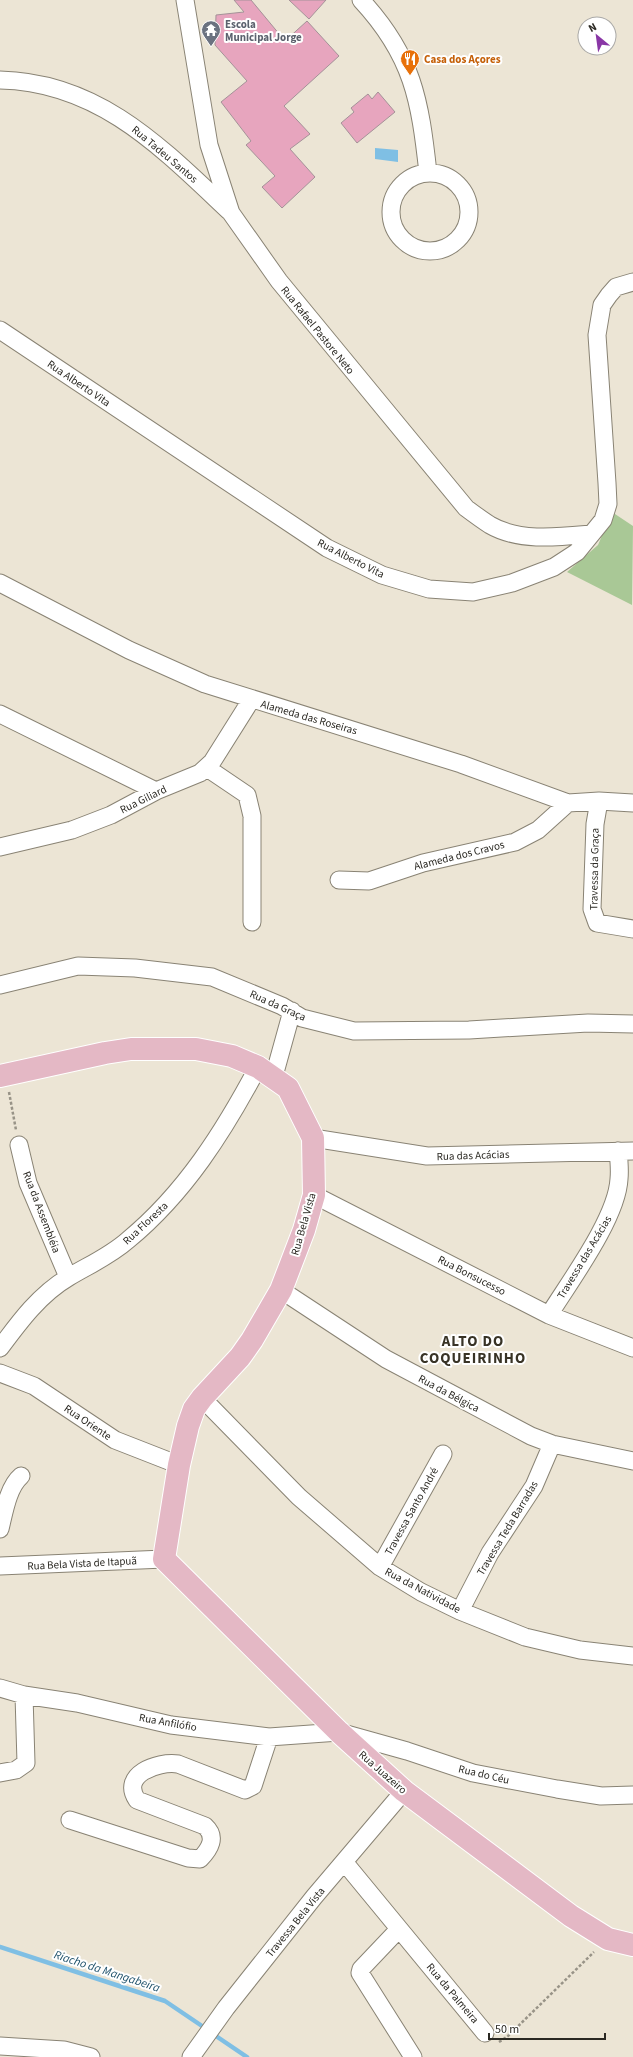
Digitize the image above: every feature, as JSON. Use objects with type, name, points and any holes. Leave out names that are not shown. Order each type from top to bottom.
[{"type":"main road","name":"Rua Bela Vista","points":[[3,1076],[105,1053],[131,1049],[196,1050],[232,1056],[266,1072],[288,1088],[313,1138],[314,1195],[304,1230],[281,1290],[252,1340],[194,1409],[178,1465],[164,1559]]},
{"type":"main road","name":"Rua Juazeiro","points":[[164,1559],[339,1732],[404,1791],[571,1916],[608,1939],[633,1945]]},
{"type":"street","points":[[361,0],[391,37],[414,85],[423,126],[428,173]]},
{"type":"street","name":"Rua Rafael Pastore Neto","points":[[187,2],[209,145],[231,213],[278,281],[466,508],[491,525],[517,534],[554,538],[591,534]]},
{"type":"street","name":"Rua Tadeu Santos","points":[[0,80],[13,80],[58,89],[101,106],[144,133],[231,213]]},
{"type":"street","points":[[428,173],[442,174],[453,180],[462,189],[468,200],[470,213],[467,226],[461,237],[451,246],[439,250],[426,251],[413,248],[403,240],[395,230],[391,218],[392,204],[396,192],[405,182],[416,176],[428,173]]},
{"type":"street","name":"Rua Alberto Vita","points":[[0,330],[327,548],[382,575],[429,588],[473,592],[512,583],[554,567],[576,552],[603,520],[608,504],[597,335],[602,305],[616,287],[633,282]]},
{"type":"street","name":"Alameda das Roseiras","points":[[0,583],[129,650],[205,684],[251,700],[329,721],[461,764],[568,803],[599,801],[633,803]]},
{"type":"street","name":"Rua Giliard","points":[[0,847],[72,830],[111,815],[156,791],[200,773],[207,768],[251,700]]},
{"type":"street","points":[[0,714],[156,791]]},
{"type":"street","points":[[207,768],[243,792],[248,799],[252,816],[252,922]]},
{"type":"street","name":"Travessa da Graça","points":[[599,801],[595,824],[592,909],[594,917],[597,923],[603,926],[633,929]]},
{"type":"street","name":"Alameda dos Cravos","points":[[339,880],[369,881],[423,863],[515,842],[538,830],[568,803]]},
{"type":"street","name":"Rua da Graça","points":[[0,985],[78,966],[135,968],[212,977],[292,1011],[302,1018],[354,1031],[469,1030],[588,1023],[633,1024]]},
{"type":"street","name":"Rua Floresta","points":[[0,1348],[22,1318],[42,1297],[68,1277],[116,1249],[153,1218],[202,1160],[237,1105],[266,1072],[292,1011]]},
{"type":"street","name":"Rua das Acácias","points":[[313,1138],[427,1156],[626,1151]]},
{"type":"street","name":"Rua da Assembléia","points":[[19,1145],[28,1184],[68,1277]]},
{"type":"street","name":"Travessa das Acácias","points":[[549,1315],[607,1220],[616,1196],[626,1151]]},
{"type":"street","name":"Rua Bonsucesso","points":[[314,1195],[549,1315],[633,1348]]},
{"type":"street","name":"Rua da Bélgica","points":[[281,1290],[386,1359],[531,1436],[552,1444],[633,1461]]},
{"type":"street","name":"Rua Oriente","points":[[0,1373],[34,1386],[115,1440],[178,1465]]},
{"type":"street","name":"Rua da Natividade","points":[[202,1398],[299,1497],[380,1567],[421,1592],[460,1611],[525,1637],[580,1650],[633,1656]]},
{"type":"street","name":"Travessa Teda Barradas","points":[[460,1611],[490,1553],[534,1486],[552,1444]]},
{"type":"street","name":"Travessa Santo André","points":[[380,1567],[443,1454]]},
{"type":"street","points":[[0,1529],[5,1508],[16,1480],[21,1476]]},
{"type":"street","name":"Rua Bela Vista de Itapuã","points":[[0,1566],[164,1559]]},
{"type":"street","name":"Rua Anfilófio","points":[[0,1688],[24,1696],[77,1703],[171,1725],[266,1744],[339,1732]]},
{"type":"street","points":[[8,1771],[24,1766],[27,1758],[24,1696]]},
{"type":"street","name":"Rua do Céu","points":[[339,1732],[407,1751],[473,1773],[557,1790],[601,1796],[633,1795]]},
{"type":"street","points":[[70,1820],[188,1858],[200,1859],[208,1851],[211,1843],[212,1836],[209,1830],[205,1826],[137,1800],[132,1793],[131,1785],[135,1778],[150,1768],[169,1763],[178,1764],[245,1790],[253,1786],[266,1744]]},
{"type":"street","name":"Travessa Bela Vista","points":[[191,2057],[226,2008],[304,1909],[345,1863],[404,1791]]},
{"type":"street","name":"Rua da Palmeira","points":[[345,1863],[486,2033]]},
{"type":"street","points":[[399,1929],[361,1969],[360,1973],[413,2057]]},
{"type":"street","points":[[0,2046],[64,2050],[91,2057]]},
{"type":"path","points":[[3,1076],[19,1145]]},
{"type":"path","name":"Rua da Palmeira","points":[[486,2033],[493,2041],[499,2042],[508,2036],[608,1939]]},
{"type":"green space","points":[[612,512],[633,526],[632,605],[567,572],[598,545]]},
{"type":"water","points":[[375,148],[398,150],[398,162],[375,159]]},
{"type":"building","points":[[234,0],[251,0],[285,41],[307,21],[339,56],[284,106],[310,134],[290,149],[315,177],[282,208],[262,187],[275,176],[246,145],[251,141],[221,102],[247,81],[215,45],[216,15],[244,12]]},
{"type":"building","points":[[289,0],[326,0],[309,19]]},
{"type":"building","points":[[378,92],[395,112],[357,143],[341,123],[354,112],[351,108],[368,94],[372,99]]},
{"type":"waterway","name":"Riacho da Mangabeira","points":[[0,1947],[165,2001],[202,2026]]},
{"type":"waterway","name":"Riacho da Mangabeira","points":[[213,2034],[247,2057]]},
{"type":"place","name":"Escola Municipal Jorge","points":[[211,47]]},
{"type":"place","name":"Casa dos Açores","points":[[410,76]]},
{"type":"district","name":"ALTO DO COQUEIRINHO","points":[[473,1350]]}]
